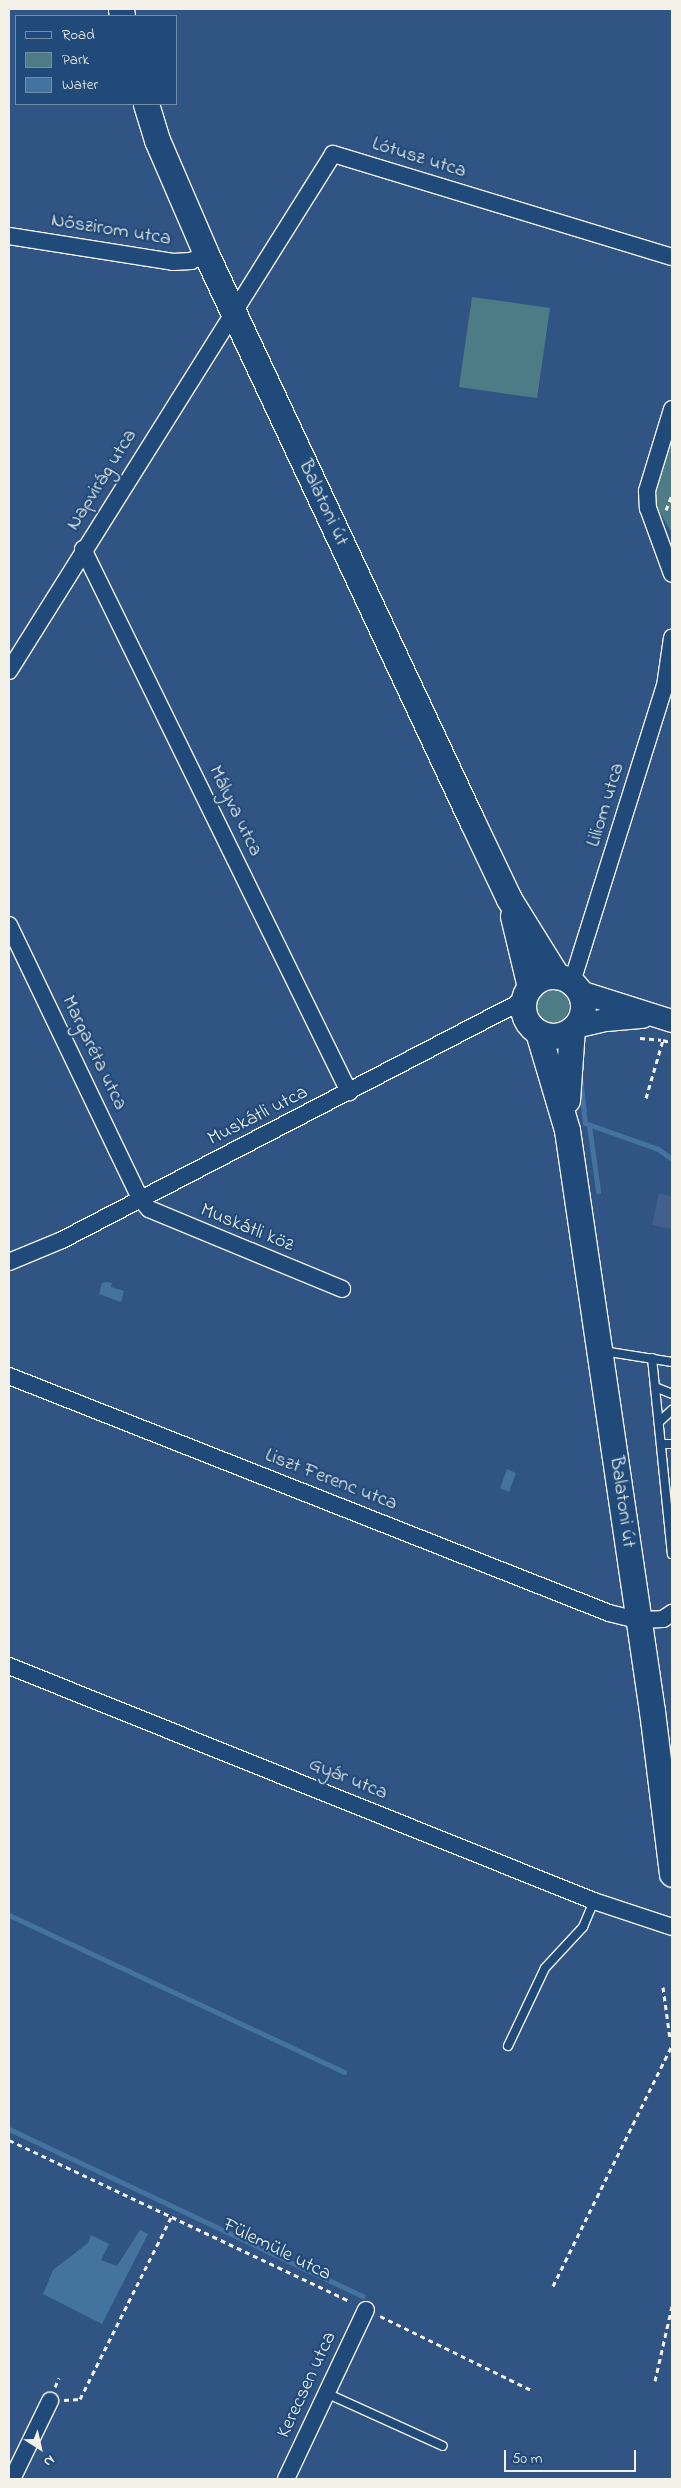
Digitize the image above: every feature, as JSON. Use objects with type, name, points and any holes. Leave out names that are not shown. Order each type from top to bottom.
[{"type":"main road","name":"Balatoni út","points":[[146,105],[157,140],[206,254],[509,899],[570,983]]},
{"type":"main road","name":"Balatoni út","points":[[509,899],[527,994]]},
{"type":"main road","points":[[542,978],[570,983],[583,1007],[574,1028],[559,1034],[538,1032],[526,1018],[527,994],[542,978]]},
{"type":"main road","name":"Balatoni út","points":[[567,1130],[568,1060],[574,1028]]},
{"type":"main road","name":"Balatoni út","points":[[538,1032],[567,1130],[601,1351],[672,1874]]},
{"type":"street","name":"Lótusz utca","points":[[233,312],[334,154],[672,257]]},
{"type":"street","name":"Nőszirom utca","points":[[9,236],[173,262],[191,261],[206,254]]},
{"type":"street","name":"Napvirág utca","points":[[9,671],[83,548],[233,312]]},
{"type":"street","points":[[672,409],[647,491],[648,508],[672,574]]},
{"type":"street","name":"Mályva utca","points":[[83,548],[350,1092]]},
{"type":"street","name":"Liliom utca","points":[[570,983],[665,686],[672,638]]},
{"type":"street","name":"Margaréta utca","points":[[9,925],[141,1200]]},
{"type":"street","points":[[570,983],[664,1026]]},
{"type":"street","name":"Muskátli utca","points":[[9,1262],[62,1240],[350,1092],[527,994]]},
{"type":"street","points":[[574,1028],[615,1018],[664,1026]]},
{"type":"street","name":"Muskátli köz","points":[[141,1200],[158,1215],[342,1288]]},
{"type":"street","name":"Liszt Ferenc utca","points":[[9,1376],[609,1612],[638,1620],[663,1619],[672,1613]]},
{"type":"street","name":"Gyár utca","points":[[9,1666],[594,1901],[672,1927]]},
{"type":"street","name":"Kerecsen utca","points":[[286,2479],[366,2310]]},
{"type":"street","points":[[12,2479],[50,2401]]},
{"type":"lane","points":[[601,1351],[672,1362]]},
{"type":"lane","points":[[652,1358],[672,1554]]},
{"type":"lane","points":[[655,1387],[672,1394]]},
{"type":"lane","points":[[658,1422],[672,1410]]},
{"type":"lane","points":[[661,1444],[672,1444]]},
{"type":"lane","points":[[508,2046],[546,1968],[583,1927],[594,1901]]},
{"type":"lane","points":[[326,2393],[443,2446]]},
{"type":"path","points":[[646,1098],[664,1026]]},
{"type":"path","points":[[663,1987],[670,2039]]},
{"type":"path","points":[[553,2286],[672,2045]]},
{"type":"path","name":"Fülemüle utca","points":[[9,2140],[172,2215],[531,2390]]},
{"type":"path","points":[[50,2401],[80,2399],[172,2215]]},
{"type":"path","points":[[655,2381],[672,2306]]},
{"type":"shaded area","points":[[659,1193],[672,1197],[672,1229],[652,1225]]},
{"type":"green space","points":[[472,297],[550,308],[537,398],[459,387]]},
{"type":"green space","points":[[672,409],[672,533],[647,491]]},
{"type":"green space","points":[[552,989],[564,994],[569,1006],[564,1018],[552,1023],[540,1018],[535,1006],[540,994]]},
{"type":"water","points":[[102,1283],[112,1283],[111,1287],[124,1291],[121,1302],[99,1294]]},
{"type":"water","points":[[507,1469],[516,1473],[509,1492],[500,1488]]},
{"type":"water","points":[[140,2230],[148,2234],[102,2324],[43,2294],[53,2270],[88,2243],[91,2235],[109,2244],[101,2260],[117,2266]]},
{"type":"waterway","points":[[580,1077],[585,1123],[658,1149],[672,1159]]},
{"type":"waterway","points":[[589,1125],[598,1191]]},
{"type":"waterway","points":[[9,1915],[344,2072]]},
{"type":"waterway","points":[[9,2129],[363,2296]]}]
